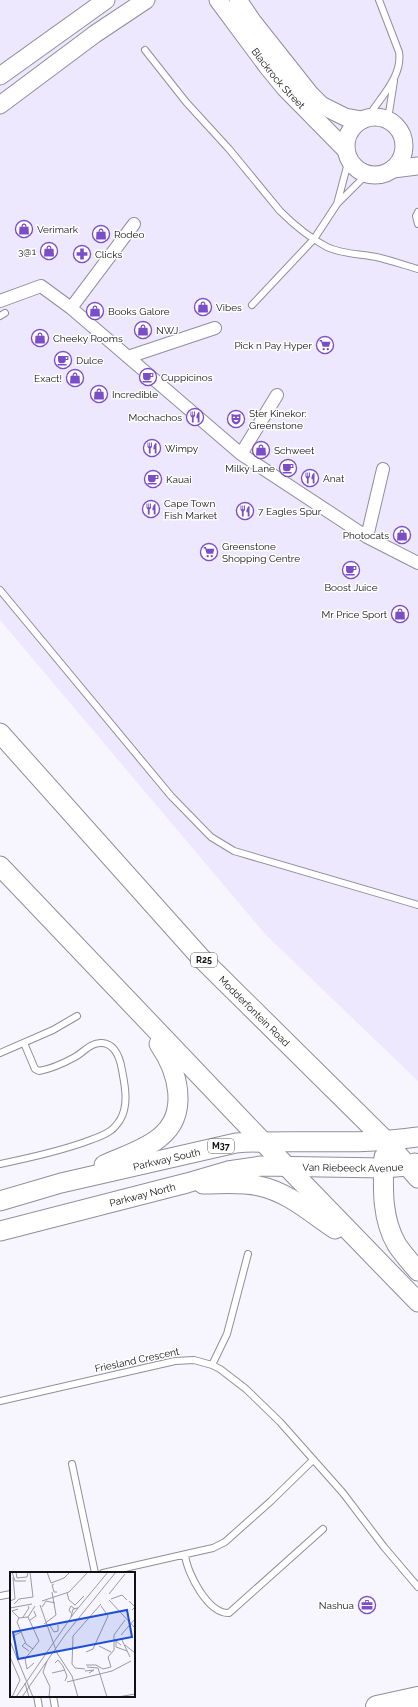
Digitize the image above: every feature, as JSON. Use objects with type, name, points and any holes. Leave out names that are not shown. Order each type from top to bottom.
[{"type":"highway","points":[[377,1707],[418,1698]]},
{"type":"main road","name":"Modderfontein Road","points":[[0,733],[201,958],[414,1169]]},
{"type":"main road","points":[[0,866],[286,1167],[418,1302]]},
{"type":"main road","points":[[61,1183],[126,1156],[160,1137],[171,1124],[176,1111],[178,1099],[176,1078],[165,1053],[152,1035],[83,954]]},
{"type":"main road","name":"M37","points":[[385,1140],[418,1137]]},
{"type":"main road","name":"Parkway South","points":[[0,1201],[61,1183],[223,1146],[262,1141],[385,1140]]},
{"type":"main road","points":[[385,1140],[384,1202],[391,1233],[397,1246],[418,1271]]},
{"type":"main road","name":"Parkway North","points":[[0,1231],[228,1171],[261,1166],[286,1167]]},
{"type":"main road","name":"Van Riebeeck Avenue","points":[[286,1167],[414,1169]]},
{"type":"main road","points":[[187,1183],[246,1184],[276,1190],[292,1199],[367,1250]]},
{"type":"street","points":[[0,76],[106,0]]},
{"type":"street","points":[[0,105],[95,34],[146,0]]},
{"type":"street","name":"Blackrock Street","points":[[238,0],[253,22],[322,105],[345,117],[365,118]]},
{"type":"street","name":"Blackrock Street","points":[[217,1],[285,88],[348,154]]},
{"type":"street","points":[[378,116],[388,119],[410,139],[404,143],[404,153],[400,162],[385,174],[367,174],[358,170],[348,154],[347,137],[352,128],[365,118],[378,116]]},
{"type":"street","points":[[393,169],[418,166]]},
{"type":"street","points":[[71,308],[134,224]]},
{"type":"street","points":[[0,301],[41,286],[71,308],[241,454],[367,537],[418,563]]},
{"type":"street","points":[[128,357],[215,328]]},
{"type":"street","points":[[241,454],[277,395]]},
{"type":"street","points":[[367,537],[382,469]]},
{"type":"lane","points":[[365,118],[394,80],[399,70],[400,56],[379,0]]},
{"type":"lane","points":[[145,50],[186,102],[229,149],[280,211],[314,239],[328,248],[376,257],[418,269]]},
{"type":"lane","points":[[0,68],[17,64]]},
{"type":"lane","points":[[388,119],[394,80]]},
{"type":"lane","points":[[337,204],[348,154]]},
{"type":"lane","points":[[252,305],[314,239],[337,204],[367,174]]},
{"type":"lane","points":[[418,212],[416,216],[418,224]]},
{"type":"lane","points":[[0,590],[171,796],[211,837],[234,851],[418,906]]},
{"type":"lane","points":[[0,1054],[53,1030],[77,1016]]},
{"type":"lane","points":[[0,1164],[64,1149],[98,1137],[110,1131],[115,1127],[124,1110],[126,1100],[119,1056],[112,1047],[106,1044],[98,1043],[91,1046],[76,1057],[51,1068],[39,1071],[35,1069],[24,1043]]},
{"type":"lane","points":[[212,1365],[227,1334],[248,1254]]},
{"type":"lane","name":"Friesland Crescent","points":[[0,1401],[167,1362],[194,1360],[212,1365],[220,1369],[246,1389],[280,1422],[343,1493],[384,1547],[418,1587]]},
{"type":"lane","points":[[108,1572],[213,1548],[225,1542],[271,1501],[313,1460]]},
{"type":"lane","points":[[72,1464],[95,1572]]},
{"type":"lane","points":[[185,1555],[186,1564],[190,1574],[207,1600],[221,1611],[230,1613],[324,1528]]},
{"type":"lane","points":[[0,1596],[10,1594]]},
{"type":"lane","points":[[37,1697],[39,1707]]},
{"type":"lane","points":[[53,1697],[55,1707]]},
{"type":"shaded area","name":"Greenstone Shopping Centre","points":[[0,0],[418,0],[418,1081],[266,935],[0,620]]},
{"type":"place","name":"Verimark","points":[[24,229]]},
{"type":"place","name":"Rodeo","points":[[101,234]]},
{"type":"place","name":"3@1","points":[[49,251]]},
{"type":"place","name":"Clicks","points":[[82,254]]},
{"type":"place","name":"Vibes","points":[[203,307]]},
{"type":"place","name":"Books Galore","points":[[95,311]]},
{"type":"place","name":"NWJ","points":[[143,330]]},
{"type":"place","name":"Cheeky Rooms","points":[[40,338]]},
{"type":"place","name":"Pick n Pay Hyper","points":[[325,345]]},
{"type":"place","name":"Dulce","points":[[63,360]]},
{"type":"place","name":"Cuppicinos","points":[[148,377]]},
{"type":"place","name":"Exact!","points":[[75,378]]},
{"type":"place","name":"Incredible","points":[[99,394]]},
{"type":"place","name":"Mochachos","points":[[195,417]]},
{"type":"place","name":"Ster Kinekor: Greenstone","points":[[236,419]]},
{"type":"place","name":"Wimpy","points":[[152,448]]},
{"type":"place","name":"Schweet","points":[[261,450]]},
{"type":"place","name":"Milky Lane","points":[[288,468]]},
{"type":"place","name":"Anat","points":[[310,478]]},
{"type":"place","name":"Kauai","points":[[153,479]]},
{"type":"place","name":"Cape Town Fish Market","points":[[151,509]]},
{"type":"place","name":"7 Eagles Spur","points":[[245,511]]},
{"type":"place","name":"Photocats","points":[[402,535]]},
{"type":"place","name":"Greenstone Shopping Centre","points":[[209,552]]},
{"type":"place","name":"Boost Juice","points":[[351,570]]},
{"type":"place","name":"Mr Price Sport","points":[[400,614]]},
{"type":"place","name":"Nashua","points":[[367,1605]]}]
